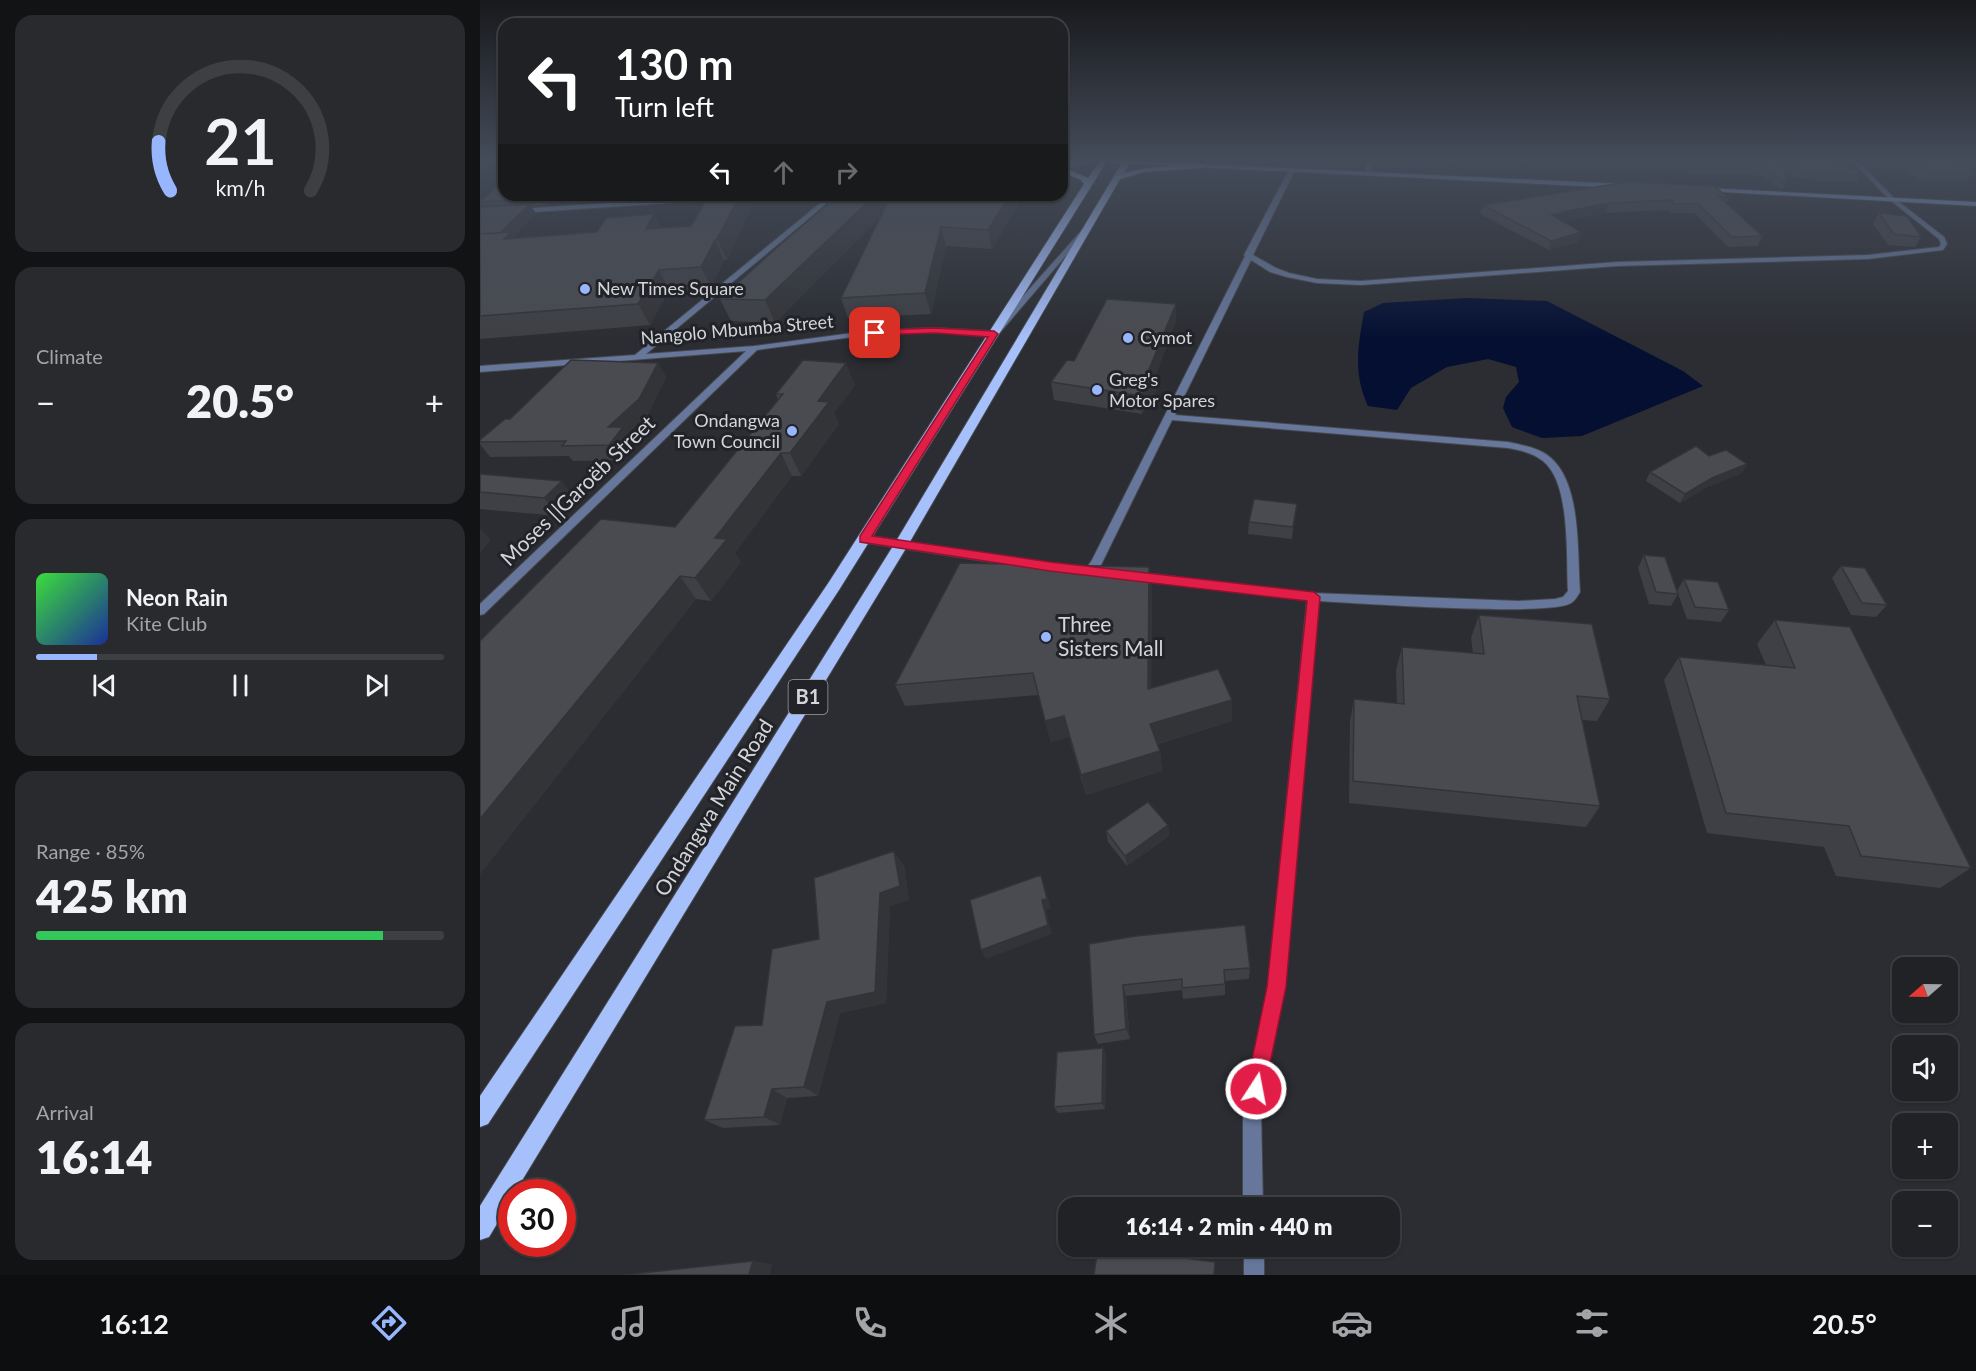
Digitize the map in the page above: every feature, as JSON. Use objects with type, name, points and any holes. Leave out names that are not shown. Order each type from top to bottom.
[{"type":"main road","name":"Ondangwa Main Road","points":[[480,1116],[864,539],[1065,220]]},
{"type":"main road","name":"Ondangwa Main Road","points":[[480,1228],[901,545],[1091,223]]},
{"type":"street","points":[[638,356],[803,220]]},
{"type":"street","points":[[864,539],[1097,571],[1266,220]]},
{"type":"street","points":[[1248,255],[1273,270],[1287,275],[1317,281],[1361,283],[1617,264],[1869,256],[1941,249],[1944,244],[1942,238],[1920,220]]},
{"type":"street","points":[[994,334],[1091,223]]},
{"type":"street","name":"Nangolo Mbumba Street","points":[[480,369],[754,348],[875,333],[935,330],[994,334]]},
{"type":"street","name":"Moses ǁGaroëb Street","points":[[480,611],[754,348]]},
{"type":"street","points":[[1126,574],[1314,597],[1519,605],[1556,603],[1568,600],[1574,592],[1566,490],[1559,472],[1548,460],[1539,455],[1508,445],[1170,417]]},
{"type":"street","points":[[1253,1197],[1252,1110],[1276,987],[1314,597]]},
{"type":"street","points":[[1254,1257],[1254,1275]]},
{"type":"water","points":[[1467,298],[1547,301],[1683,371],[1703,386],[1582,436],[1542,438],[1512,427],[1503,408],[1506,397],[1519,382],[1516,367],[1488,359],[1447,367],[1411,388],[1397,410],[1368,406],[1360,383],[1358,360],[1364,312],[1383,303]]},
{"type":"building","points":[[480,220],[513,220],[500,233],[480,234]]},
{"type":"building","name":"New Times Square","points":[[604,220],[651,220],[646,229],[691,226],[694,220],[727,220],[701,267],[659,270],[638,304],[480,316],[480,234],[511,232],[504,239],[597,232]]},
{"type":"building","points":[[808,220],[848,220],[765,300],[720,299]]},
{"type":"building","points":[[879,220],[994,220],[988,230],[941,227],[925,293],[841,298]]},
{"type":"building","points":[[1512,220],[1561,220],[1581,232],[1551,241]]},
{"type":"building","points":[[1715,220],[1745,220],[1762,236],[1732,237]]},
{"type":"building","points":[[1884,220],[1910,220],[1921,237],[1894,234]]},
{"type":"building","points":[[1107,299],[1176,304],[1148,372],[1154,373],[1141,396],[1051,382],[1067,360],[1074,361]]},
{"type":"building","points":[[571,360],[658,363],[639,399],[608,427],[623,427],[609,445],[562,446],[566,441],[480,442],[505,419],[510,419]]},
{"type":"building","points":[[803,360],[846,363],[818,401],[829,402],[790,453],[781,453],[715,538],[727,539],[695,578],[680,576],[480,819],[480,641],[601,519],[675,527],[783,394],[776,394]]},
{"type":"building","points":[[1696,446],[1709,456],[1726,450],[1747,464],[1712,478],[1685,494],[1650,472]]},
{"type":"building","points":[[480,474],[562,481],[544,498],[480,492]]},
{"type":"building","points":[[1254,499],[1297,504],[1293,527],[1249,522]]},
{"type":"building","points":[[1644,555],[1665,557],[1678,594],[1656,592]]},
{"type":"building","points":[[960,563],[1149,567],[1148,689],[1218,669],[1232,700],[1150,724],[1160,751],[1081,775],[1064,716],[1045,721],[1033,673],[895,685]]},
{"type":"building","points":[[1841,566],[1865,568],[1887,605],[1862,603]]},
{"type":"building","points":[[1684,579],[1718,582],[1729,610],[1695,607]]},
{"type":"building","points":[[1479,615],[1592,624],[1610,699],[1577,696],[1600,806],[1353,781],[1354,699],[1404,704],[1402,647],[1484,654]]},
{"type":"building","points":[[1775,620],[1850,627],[1971,868],[1861,856],[1849,826],[1726,813],[1679,657],[1795,668]]},
{"type":"building","points":[[1148,802],[1168,825],[1125,856],[1106,831]]},
{"type":"building","points":[[894,851],[900,886],[880,893],[875,992],[827,1002],[804,1087],[772,1089],[764,1117],[704,1120],[735,1026],[762,1025],[772,949],[819,939],[814,878]]},
{"type":"building","points":[[1041,875],[1047,899],[1042,900],[1048,925],[981,950],[970,900]]},
{"type":"building","points":[[1245,925],[1250,968],[1224,970],[1225,984],[1182,988],[1182,979],[1123,985],[1126,1029],[1094,1035],[1089,944],[1136,936]]},
{"type":"building","points":[[1103,1048],[1102,1103],[1054,1107],[1057,1052]]},
{"type":"building","points":[[1097,1257],[1176,1257],[1215,1262],[1214,1275],[1094,1275]]},
{"type":"building","points":[[753,1261],[749,1275],[623,1275]]},
{"type":"place","name":"New Times Square","points":[[585,289]]},
{"type":"place","name":"Cymot","points":[[1128,338]]},
{"type":"place","name":"Greg's Motor Spares","points":[[1097,390]]},
{"type":"place","name":"Ondangwa Town Council","points":[[792,431]]},
{"type":"place","name":"Three Sisters Mall","points":[[1046,637]]},
{"type":"route","points":[[875,333],[935,330],[994,334],[864,539],[1050,567],[1314,597],[1276,987],[1256,1089]]}]
